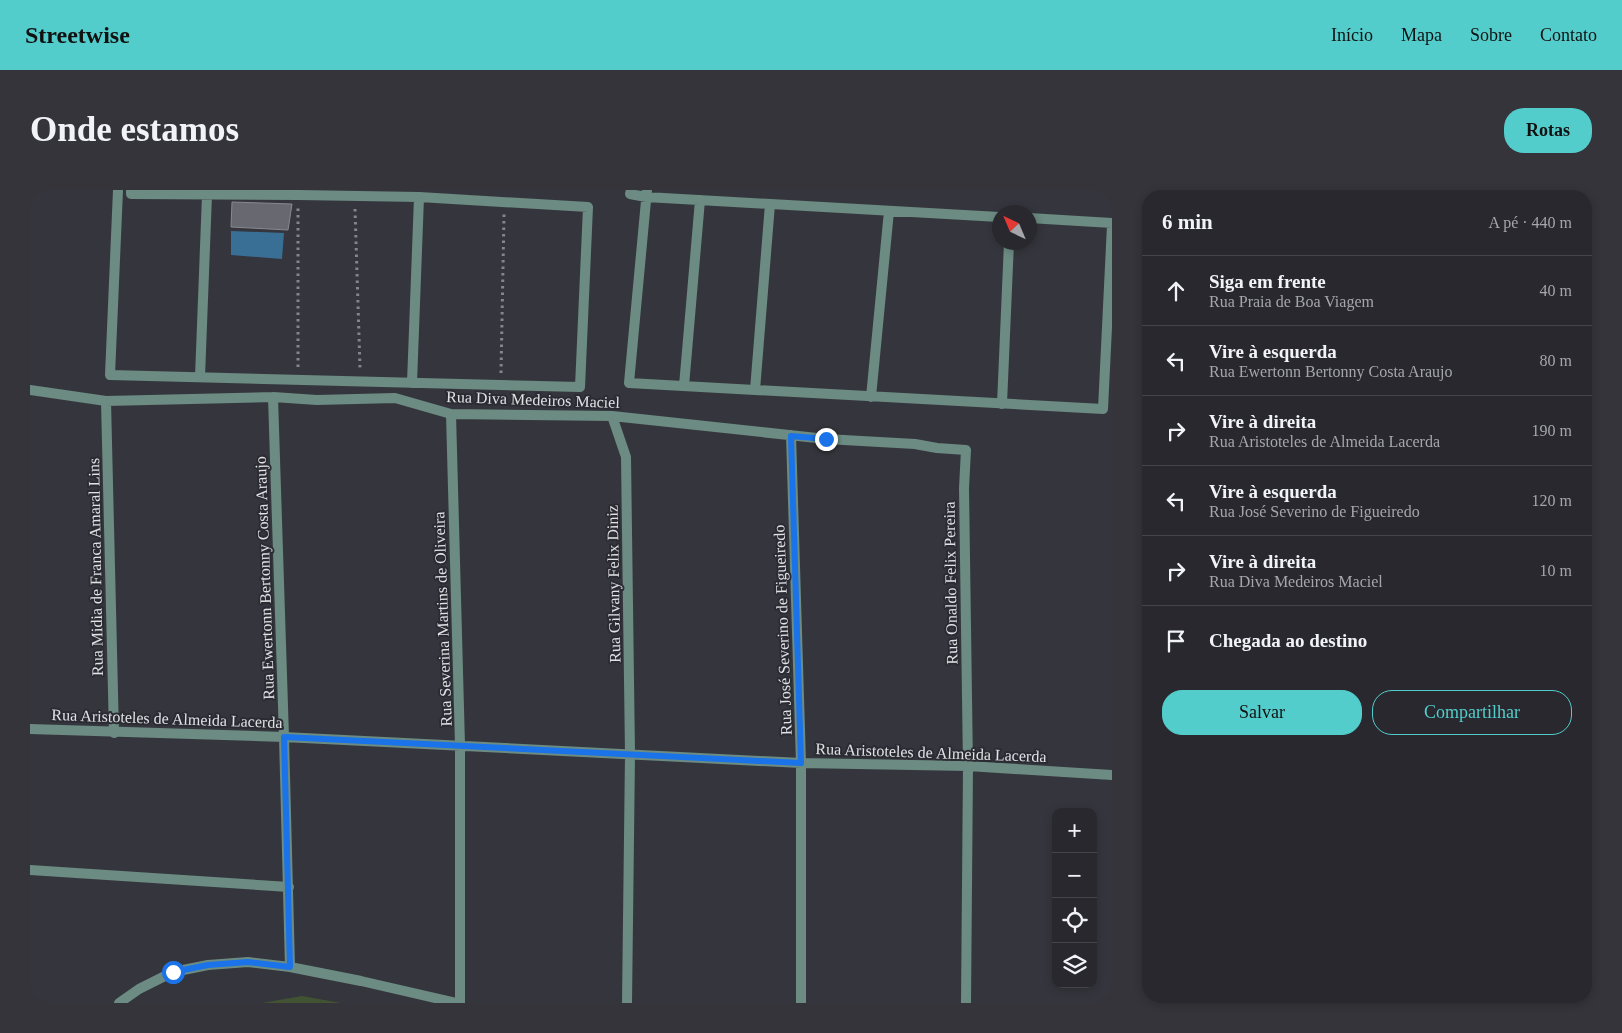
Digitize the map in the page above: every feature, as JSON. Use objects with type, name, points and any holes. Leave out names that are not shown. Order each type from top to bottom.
[{"type":"street","points":[[118,190],[110,375],[580,387],[588,208],[355,196],[131,194],[132,190]]},
{"type":"street","points":[[631,190],[630,194],[700,200],[992,217]]},
{"type":"street","points":[[647,194],[629,383],[1103,409],[1112,224],[1037,219]]},
{"type":"street","points":[[200,377],[207,195]]},
{"type":"street","points":[[412,383],[419,198]]},
{"type":"street","points":[[684,386],[700,200]]},
{"type":"street","points":[[755,390],[770,204]]},
{"type":"street","points":[[871,396],[889,211]]},
{"type":"street","points":[[1002,404],[1009,250]]},
{"type":"street","name":"Rua Diva Medeiros Maciel","points":[[30,390],[106,401],[273,397],[318,400],[396,398],[451,414],[612,416],[791,436],[915,444]]},
{"type":"street","name":"Rua Ewertonn Bertonny Costa Araujo","points":[[273,397],[290,967]]},
{"type":"street","name":"Rua Midia de Franca Amaral Lins","points":[[106,401],[114,733]]},
{"type":"street","name":"Rua Severina Martins de Oliveira","points":[[451,414],[460,745],[458,1003]]},
{"type":"street","name":"Rua Gilvany Felix Diniz","points":[[612,416],[626,457],[630,754],[627,1003]]},
{"type":"street","name":"Rua José Severino de Figueiredo","points":[[791,436],[801,763],[801,1003]]},
{"type":"street","name":"Rua Onaldo Felix Pereira","points":[[915,444],[966,450],[964,488],[968,766]]},
{"type":"street","name":"Rua Aristoteles de Almeida Lacerda","points":[[30,729],[284,737],[801,763],[968,766],[1112,775]]},
{"type":"street","points":[[966,1003],[968,766]]},
{"type":"street","points":[[30,870],[289,887]]},
{"type":"street","points":[[118,1003],[139,989],[173,972],[208,965],[248,962],[290,967],[362,981],[458,1003]]},
{"type":"path","points":[[298,195],[298,380]]},
{"type":"path","points":[[355,196],[360,382]]},
{"type":"path","points":[[501,386],[504,203]]},
{"type":"green space","points":[[302,996],[341,1003],[262,1003]]},
{"type":"water","points":[[231,231],[284,233],[282,259],[231,255]]},
{"type":"building","points":[[232,202],[292,204],[288,230],[231,227]]},
{"type":"route","points":[[173,972],[208,965],[248,962],[290,967],[284,737],[801,763],[791,436],[826,439]]}]
